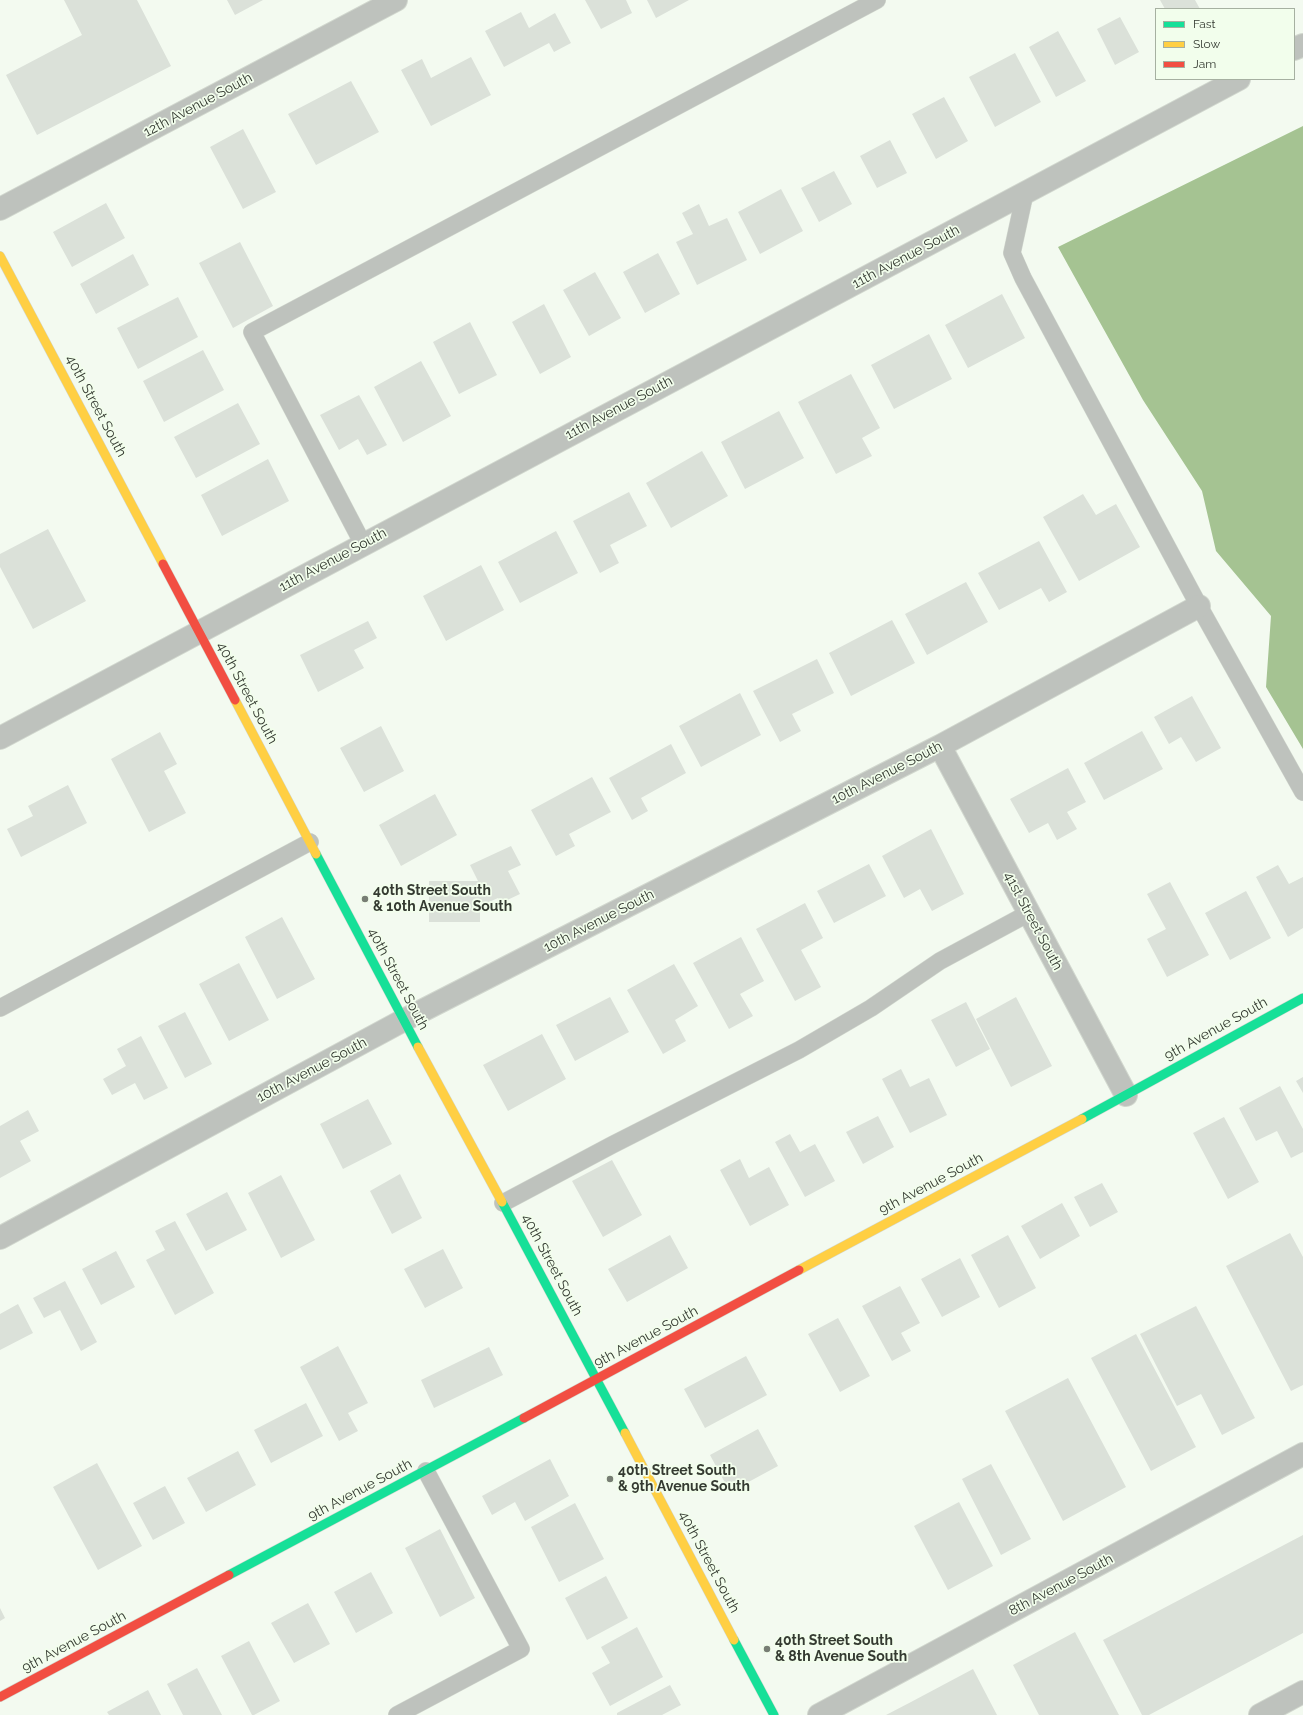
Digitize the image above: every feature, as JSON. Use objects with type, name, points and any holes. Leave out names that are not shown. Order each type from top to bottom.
[{"type":"street","name":"12th Avenue South","points":[[0,209],[396,0]]},
{"type":"street","name":"11th Avenue South","points":[[0,738],[1237,80]]},
{"type":"street","name":"40th Street South","points":[[0,256],[404,1020],[598,1379],[774,1715]]},
{"type":"street","name":"10th Avenue South","points":[[0,1238],[404,1020],[940,746],[1199,606]]},
{"type":"street","name":"41st Street South","points":[[940,746],[1126,1095]]},
{"type":"street","name":"9th Avenue South","points":[[0,1697],[598,1379],[1303,998]]},
{"type":"street","name":"8th Avenue South","points":[[819,1715],[1303,1454]]},
{"type":"street","points":[[1260,1715],[1303,1692]]},
{"type":"lane","points":[[363,544],[252,332],[877,0]]},
{"type":"lane","points":[[1025,193],[1012,253],[1023,278],[1199,606],[1303,792]]},
{"type":"lane","points":[[0,1008],[310,842]]},
{"type":"lane","points":[[502,1203],[799,1050],[871,1008],[940,961],[1029,913]]},
{"type":"lane","points":[[397,1715],[521,1649],[426,1471]]},
{"type":"shaded area","points":[[1303,126],[1303,749],[1266,687],[1271,616],[1216,551],[1202,491],[1143,400],[1058,247]]},
{"type":"building","points":[[64,0],[137,0],[171,66],[37,135],[6,75],[82,35]]},
{"type":"building","points":[[227,0],[263,0],[235,15]]},
{"type":"building","points":[[585,0],[626,0],[632,13],[601,29]]},
{"type":"building","points":[[647,0],[689,0],[656,18]]},
{"type":"building","points":[[1160,0],[1195,0],[1199,8],[1164,8]]},
{"type":"building","points":[[521,12],[529,28],[555,13],[571,43],[554,52],[549,43],[504,67],[485,31]]},
{"type":"building","points":[[1120,17],[1139,52],[1115,65],[1097,29]]},
{"type":"building","points":[[1058,31],[1086,81],[1056,97],[1029,47]]},
{"type":"building","points":[[1015,53],[1041,102],[995,127],[969,77]]},
{"type":"building","points":[[471,57],[491,95],[431,126],[401,70],[422,59],[431,78]]},
{"type":"building","points":[[351,81],[379,132],[316,165],[288,114]]},
{"type":"building","points":[[944,97],[968,141],[936,159],[912,114]]},
{"type":"building","points":[[243,129],[276,192],[243,209],[210,147]]},
{"type":"building","points":[[890,140],[907,173],[877,188],[860,156]]},
{"type":"building","points":[[834,171],[852,204],[819,222],[801,188]]},
{"type":"building","points":[[781,189],[803,231],[760,254],[738,212]]},
{"type":"building","points":[[106,203],[125,238],[72,267],[53,232]]},
{"type":"building","points":[[699,204],[709,226],[727,218],[747,260],[697,285],[676,242],[693,234],[682,213]]},
{"type":"building","points":[[240,242],[273,306],[233,328],[199,263]]},
{"type":"building","points":[[658,253],[680,294],[645,313],[623,272]]},
{"type":"building","points":[[133,254],[149,285],[96,314],[80,284]]},
{"type":"building","points":[[595,272],[621,318],[589,336],[563,290]]},
{"type":"building","points":[[1002,294],[1025,338],[968,368],[945,325]]},
{"type":"building","points":[[178,297],[198,337],[138,369],[117,328]]},
{"type":"building","points":[[544,304],[571,357],[540,374],[512,322]]},
{"type":"building","points":[[470,322],[497,375],[459,394],[433,342]]},
{"type":"building","points":[[929,334],[952,379],[894,409],[871,365]]},
{"type":"building","points":[[203,350],[224,390],[164,422],[143,381]]},
{"type":"building","points":[[421,361],[451,416],[403,442],[374,387]]},
{"type":"building","points":[[851,374],[880,428],[862,438],[872,456],[836,474],[798,402]]},
{"type":"building","points":[[359,395],[387,445],[367,455],[358,439],[339,450],[320,415]]},
{"type":"building","points":[[238,403],[260,444],[196,478],[174,437]]},
{"type":"building","points":[[779,411],[804,458],[745,489],[721,442]]},
{"type":"building","points":[[702,451],[728,496],[671,528],[646,483]]},
{"type":"building","points":[[268,459],[289,501],[222,536],[201,495]]},
{"type":"building","points":[[629,492],[647,526],[610,545],[619,563],[600,573],[573,521]]},
{"type":"building","points":[[1083,494],[1096,515],[1116,504],[1140,547],[1079,581],[1043,517]]},
{"type":"building","points":[[48,529],[86,601],[33,629],[0,567],[0,554]]},
{"type":"building","points":[[556,531],[578,573],[520,603],[498,562]]},
{"type":"building","points":[[1039,541],[1067,592],[1049,602],[1041,588],[999,610],[978,573]]},
{"type":"building","points":[[481,565],[504,610],[446,641],[423,596]]},
{"type":"building","points":[[966,582],[988,622],[927,655],[905,614]]},
{"type":"building","points":[[892,620],[915,663],[851,696],[829,653]]},
{"type":"building","points":[[368,621],[377,638],[354,650],[364,668],[318,692],[300,655]]},
{"type":"building","points":[[817,659],[834,693],[792,714],[801,731],[780,742],[753,691]]},
{"type":"building","points":[[740,693],[761,735],[701,767],[679,726]]},
{"type":"building","points":[[1192,696],[1221,748],[1196,762],[1181,737],[1169,744],[1154,717]]},
{"type":"building","points":[[381,726],[404,771],[364,792],[340,748]]},
{"type":"building","points":[[1142,731],[1163,769],[1104,800],[1084,763]]},
{"type":"building","points":[[160,732],[177,764],[164,771],[186,813],[149,832],[111,759]]},
{"type":"building","points":[[671,744],[686,773],[641,798],[648,811],[632,820],[609,778]]},
{"type":"building","points":[[1068,768],[1086,802],[1067,812],[1077,829],[1057,840],[1048,823],[1029,833],[1010,799]]},
{"type":"building","points":[[592,777],[611,812],[569,834],[575,846],[556,856],[531,810]]},
{"type":"building","points":[[68,785],[87,823],[21,857],[7,829],[33,816],[28,806]]},
{"type":"building","points":[[435,794],[457,835],[401,866],[379,825]]},
{"type":"building","points":[[931,829],[964,894],[932,911],[920,889],[904,898],[882,856]]},
{"type":"building","points":[[511,846],[521,865],[508,871],[520,894],[501,903],[498,898],[480,906],[480,922],[429,922],[429,881],[478,881],[470,865]]},
{"type":"building","points":[[869,864],[886,896],[834,923],[817,891]]},
{"type":"building","points":[[1278,865],[1289,884],[1303,877],[1303,928],[1288,937],[1256,877]]},
{"type":"building","points":[[1170,882],[1209,955],[1167,977],[1147,939],[1166,929],[1147,894]]},
{"type":"building","points":[[1246,891],[1271,938],[1230,960],[1205,913]]},
{"type":"building","points":[[805,903],[823,938],[801,950],[821,987],[795,1001],[756,929]]},
{"type":"building","points":[[282,917],[315,979],[277,999],[245,937]]},
{"type":"building","points":[[741,937],[764,981],[740,994],[753,1016],[729,1029],[693,963]]},
{"type":"building","points":[[239,963],[269,1020],[229,1041],[199,984]]},
{"type":"building","points":[[674,964],[698,1006],[675,1020],[686,1041],[663,1054],[627,990]]},
{"type":"building","points":[[610,997],[629,1032],[575,1061],[556,1025]]},
{"type":"building","points":[[1016,997],[1052,1066],[1011,1087],[976,1019]]},
{"type":"building","points":[[966,1002],[990,1049],[956,1067],[931,1020]]},
{"type":"building","points":[[185,1012],[212,1064],[185,1078],[158,1026]]},
{"type":"building","points":[[542,1034],[566,1079],[508,1111],[483,1065]]},
{"type":"building","points":[[141,1036],[168,1088],[144,1100],[135,1083],[112,1095],[103,1079],[126,1066],[117,1049]]},
{"type":"building","points":[[901,1069],[910,1087],[929,1078],[947,1115],[910,1133],[882,1079]]},
{"type":"building","points":[[1303,1077],[1303,1093],[1296,1081]]},
{"type":"building","points":[[1280,1086],[1303,1129],[1303,1152],[1291,1158],[1277,1131],[1256,1141],[1239,1108]]},
{"type":"building","points":[[368,1099],[392,1144],[343,1169],[320,1124]]},
{"type":"building","points":[[28,1110],[39,1131],[20,1141],[31,1161],[0,1178],[0,1126]]},
{"type":"building","points":[[878,1116],[894,1147],[863,1164],[846,1132]]},
{"type":"building","points":[[1224,1117],[1259,1182],[1228,1199],[1193,1133]]},
{"type":"building","points":[[790,1134],[800,1152],[815,1144],[835,1181],[805,1197],[775,1142]]},
{"type":"building","points":[[740,1159],[749,1178],[769,1167],[789,1205],[750,1226],[720,1170]]},
{"type":"building","points":[[612,1160],[642,1215],[603,1237],[572,1181]]},
{"type":"building","points":[[400,1174],[422,1218],[392,1234],[370,1191]]},
{"type":"building","points":[[281,1175],[315,1240],[281,1258],[248,1193]]},
{"type":"building","points":[[1102,1183],[1118,1212],[1090,1227],[1074,1197]]},
{"type":"building","points":[[227,1192],[247,1230],[206,1251],[186,1214]]},
{"type":"building","points":[[1062,1203],[1080,1236],[1040,1259],[1021,1226]]},
{"type":"building","points":[[175,1221],[214,1293],[175,1315],[146,1260],[165,1250],[155,1231]]},
{"type":"building","points":[[1290,1233],[1303,1257],[1303,1385],[1291,1391],[1226,1266]]},
{"type":"building","points":[[670,1235],[688,1268],[627,1302],[608,1269]]},
{"type":"building","points":[[1008,1235],[1036,1288],[999,1308],[971,1255]]},
{"type":"building","points":[[443,1249],[463,1288],[425,1308],[404,1269]]},
{"type":"building","points":[[116,1251],[135,1287],[101,1305],[82,1269]]},
{"type":"building","points":[[960,1258],[980,1297],[942,1317],[921,1279]]},
{"type":"building","points":[[65,1281],[97,1342],[81,1351],[60,1310],[44,1318],[33,1298]]},
{"type":"building","points":[[900,1286],[920,1323],[901,1333],[911,1351],[892,1361],[862,1306]]},
{"type":"building","points":[[18,1304],[33,1333],[0,1350],[0,1314]]},
{"type":"building","points":[[1196,1306],[1255,1418],[1222,1435],[1201,1394],[1177,1406],[1140,1334]]},
{"type":"building","points":[[838,1318],[870,1376],[840,1392],[808,1334]]},
{"type":"building","points":[[1136,1334],[1196,1447],[1151,1471],[1091,1358]]},
{"type":"building","points":[[338,1346],[368,1403],[348,1413],[358,1431],[339,1441],[300,1367]]},
{"type":"building","points":[[489,1347],[503,1375],[434,1408],[421,1380]]},
{"type":"building","points":[[746,1356],[767,1395],[705,1428],[684,1389]]},
{"type":"building","points":[[1068,1378],[1126,1487],[1063,1521],[1005,1411]]},
{"type":"building","points":[[306,1403],[323,1436],[271,1463],[254,1430]]},
{"type":"building","points":[[758,1429],[778,1466],[730,1492],[710,1455]]},
{"type":"building","points":[[238,1451],[256,1485],[206,1512],[187,1478]]},
{"type":"building","points":[[550,1459],[569,1496],[525,1521],[515,1502],[492,1515],[482,1496]]},
{"type":"building","points":[[97,1463],[142,1546],[98,1570],[53,1487]]},
{"type":"building","points":[[991,1464],[1031,1539],[1001,1555],[962,1479]]},
{"type":"building","points":[[165,1486],[185,1523],[153,1540],[133,1503]]},
{"type":"building","points":[[959,1502],[993,1566],[948,1590],[914,1526]]},
{"type":"building","points":[[575,1503],[604,1559],[559,1582],[531,1527]]},
{"type":"building","points":[[440,1529],[475,1598],[440,1617],[405,1548]]},
{"type":"building","points":[[1303,1535],[1303,1633],[1149,1715],[1142,1715],[1103,1640]]},
{"type":"building","points":[[371,1572],[393,1613],[356,1633],[334,1592]]},
{"type":"building","points":[[606,1576],[628,1618],[587,1640],[565,1598]]},
{"type":"building","points":[[308,1603],[330,1644],[294,1663],[271,1623]]},
{"type":"building","points":[[0,1608],[5,1618],[0,1621]]},
{"type":"building","points":[[637,1627],[663,1677],[610,1706],[592,1673],[610,1663],[601,1647]]},
{"type":"building","points":[[1075,1632],[1119,1715],[1039,1715],[1013,1665]]},
{"type":"building","points":[[249,1641],[280,1701],[254,1715],[252,1715],[221,1656]]},
{"type":"building","points":[[197,1668],[222,1715],[183,1715],[167,1684]]},
{"type":"building","points":[[973,1669],[997,1715],[886,1715],[911,1702]]},
{"type":"building","points":[[670,1685],[681,1705],[662,1715],[617,1715],[617,1713]]},
{"type":"building","points":[[148,1690],[161,1715],[109,1715],[107,1712]]},
{"type":"traffic: fast","points":[[316,854],[418,1047]]},
{"type":"traffic: fast","points":[[1082,1119],[1303,998]]},
{"type":"traffic: fast","points":[[502,1202],[625,1433]]},
{"type":"traffic: fast","points":[[229,1575],[524,1418]]},
{"type":"traffic: fast","points":[[734,1640],[774,1715]]},
{"type":"traffic: slow","points":[[0,256],[163,564]]},
{"type":"traffic: slow","points":[[235,700],[316,854]]},
{"type":"traffic: slow","points":[[418,1047],[502,1202]]},
{"type":"traffic: slow","points":[[799,1270],[1082,1119]]},
{"type":"traffic: slow","points":[[625,1433],[734,1640]]},
{"type":"traffic: jam","points":[[163,564],[235,700]]},
{"type":"traffic: jam","points":[[524,1418],[799,1270]]},
{"type":"traffic: jam","points":[[0,1697],[229,1575]]},
{"type":"place","name":"40th Street South & 10th Avenue South","points":[[365,899]]},
{"type":"place","name":"40th Street South & 9th Avenue South","points":[[610,1479]]},
{"type":"place","name":"40th Street South & 8th Avenue South","points":[[767,1649]]}]
